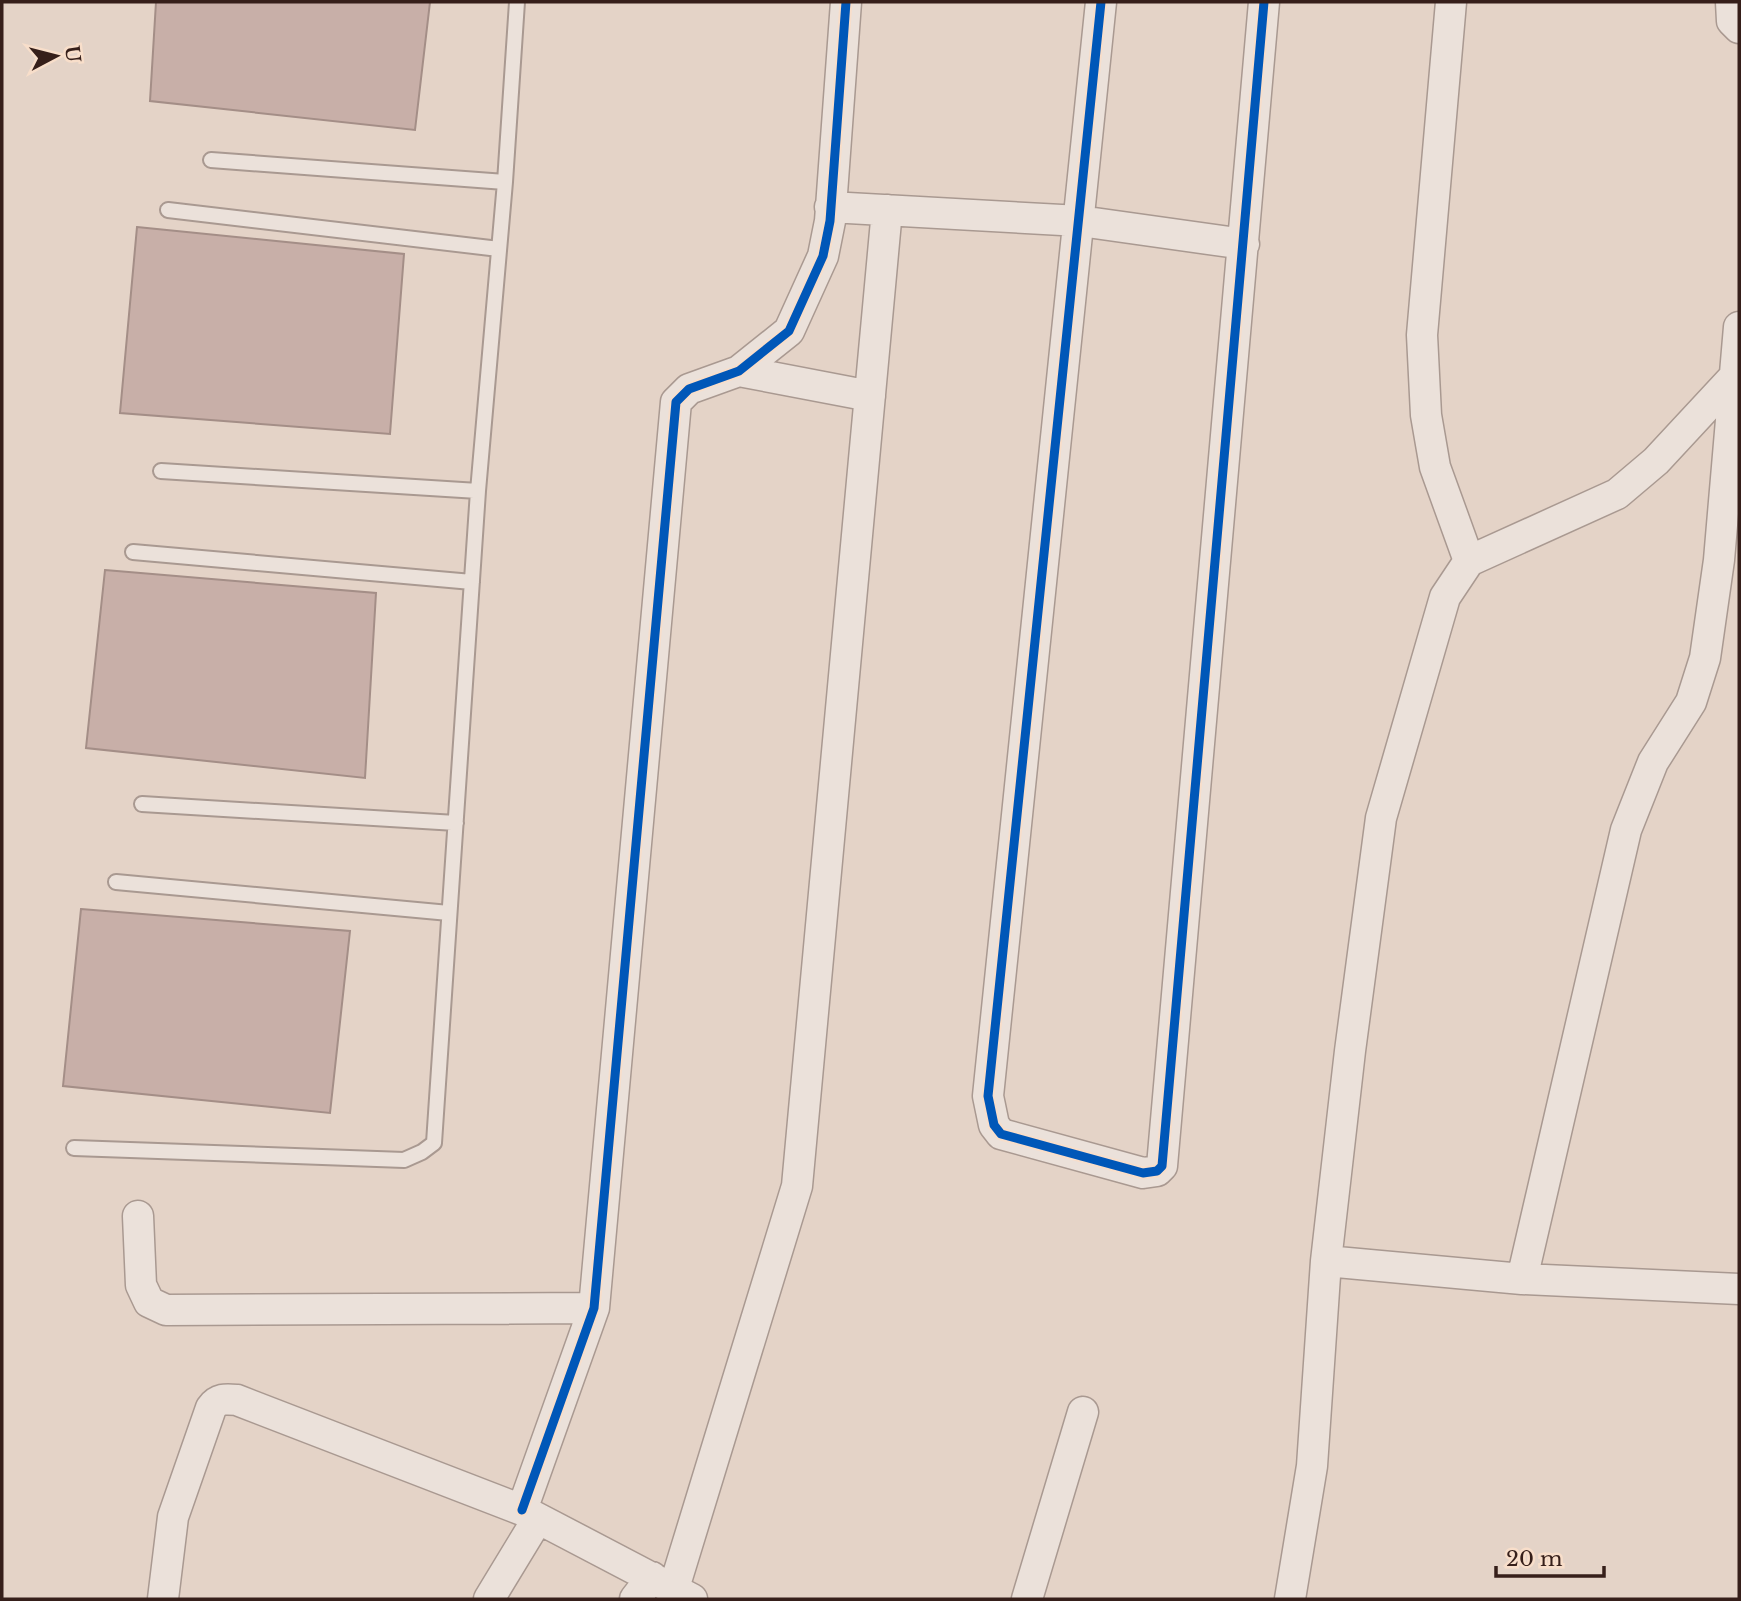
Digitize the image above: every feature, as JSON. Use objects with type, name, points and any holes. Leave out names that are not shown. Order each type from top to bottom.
[{"type":"street","points":[[489,1599],[530,1515],[594,1308],[676,402],[689,389],[739,371],[789,331],[822,256],[830,207],[846,2]]},
{"type":"street","points":[[1101,2],[988,1096],[994,1125],[1001,1134],[1143,1173],[1157,1171],[1162,1166],[1264,2]]},
{"type":"street","points":[[1451,2],[1422,335],[1426,415],[1435,467],[1469,561]]},
{"type":"street","points":[[1731,2],[1732,21],[1739,28]]},
{"type":"street","points":[[830,207],[1080,221],[1244,244]]},
{"type":"street","points":[[163,1599],[173,1517],[211,1408],[220,1399],[237,1399],[530,1515],[663,1591],[797,1186],[887,210]]},
{"type":"street","points":[[1522,1279],[1626,830],[1653,762],[1691,702],[1706,658],[1719,560],[1739,327]]},
{"type":"street","points":[[739,371],[870,396]]},
{"type":"street","points":[[1290,1599],[1312,1466],[1326,1261],[1381,818],[1445,597],[1469,561],[1617,494],[1656,461],[1735,376]]},
{"type":"street","points":[[138,1216],[141,1285],[149,1303],[166,1310],[594,1308]]},
{"type":"street","points":[[1326,1261],[1522,1279],[1739,1289]]},
{"type":"street","points":[[1027,1599],[1083,1412]]},
{"type":"lane","points":[[74,1148],[404,1160],[422,1153],[434,1143],[478,491],[505,182],[517,2]]},
{"type":"lane","points":[[211,160],[505,182]]},
{"type":"lane","points":[[168,210],[499,249]]},
{"type":"lane","points":[[161,471],[478,491]]},
{"type":"lane","points":[[133,552],[472,582]]},
{"type":"lane","points":[[142,804],[456,823]]},
{"type":"lane","points":[[116,882],[449,913]]},
{"type":"building","points":[[156,2],[430,2],[415,130],[150,101]]},
{"type":"building","points":[[137,227],[404,254],[390,434],[120,413]]},
{"type":"building","points":[[105,570],[376,593],[365,778],[86,748]]},
{"type":"building","points":[[81,909],[350,931],[330,1113],[63,1086]]},
{"type":"cycle path","points":[[522,1510],[594,1308],[676,402],[689,389],[739,371],[789,331],[823,256],[830,221],[846,2]]},
{"type":"cycle path","points":[[1101,2],[988,1096],[994,1125],[1001,1134],[1143,1173],[1157,1171],[1162,1166],[1264,2]]}]
